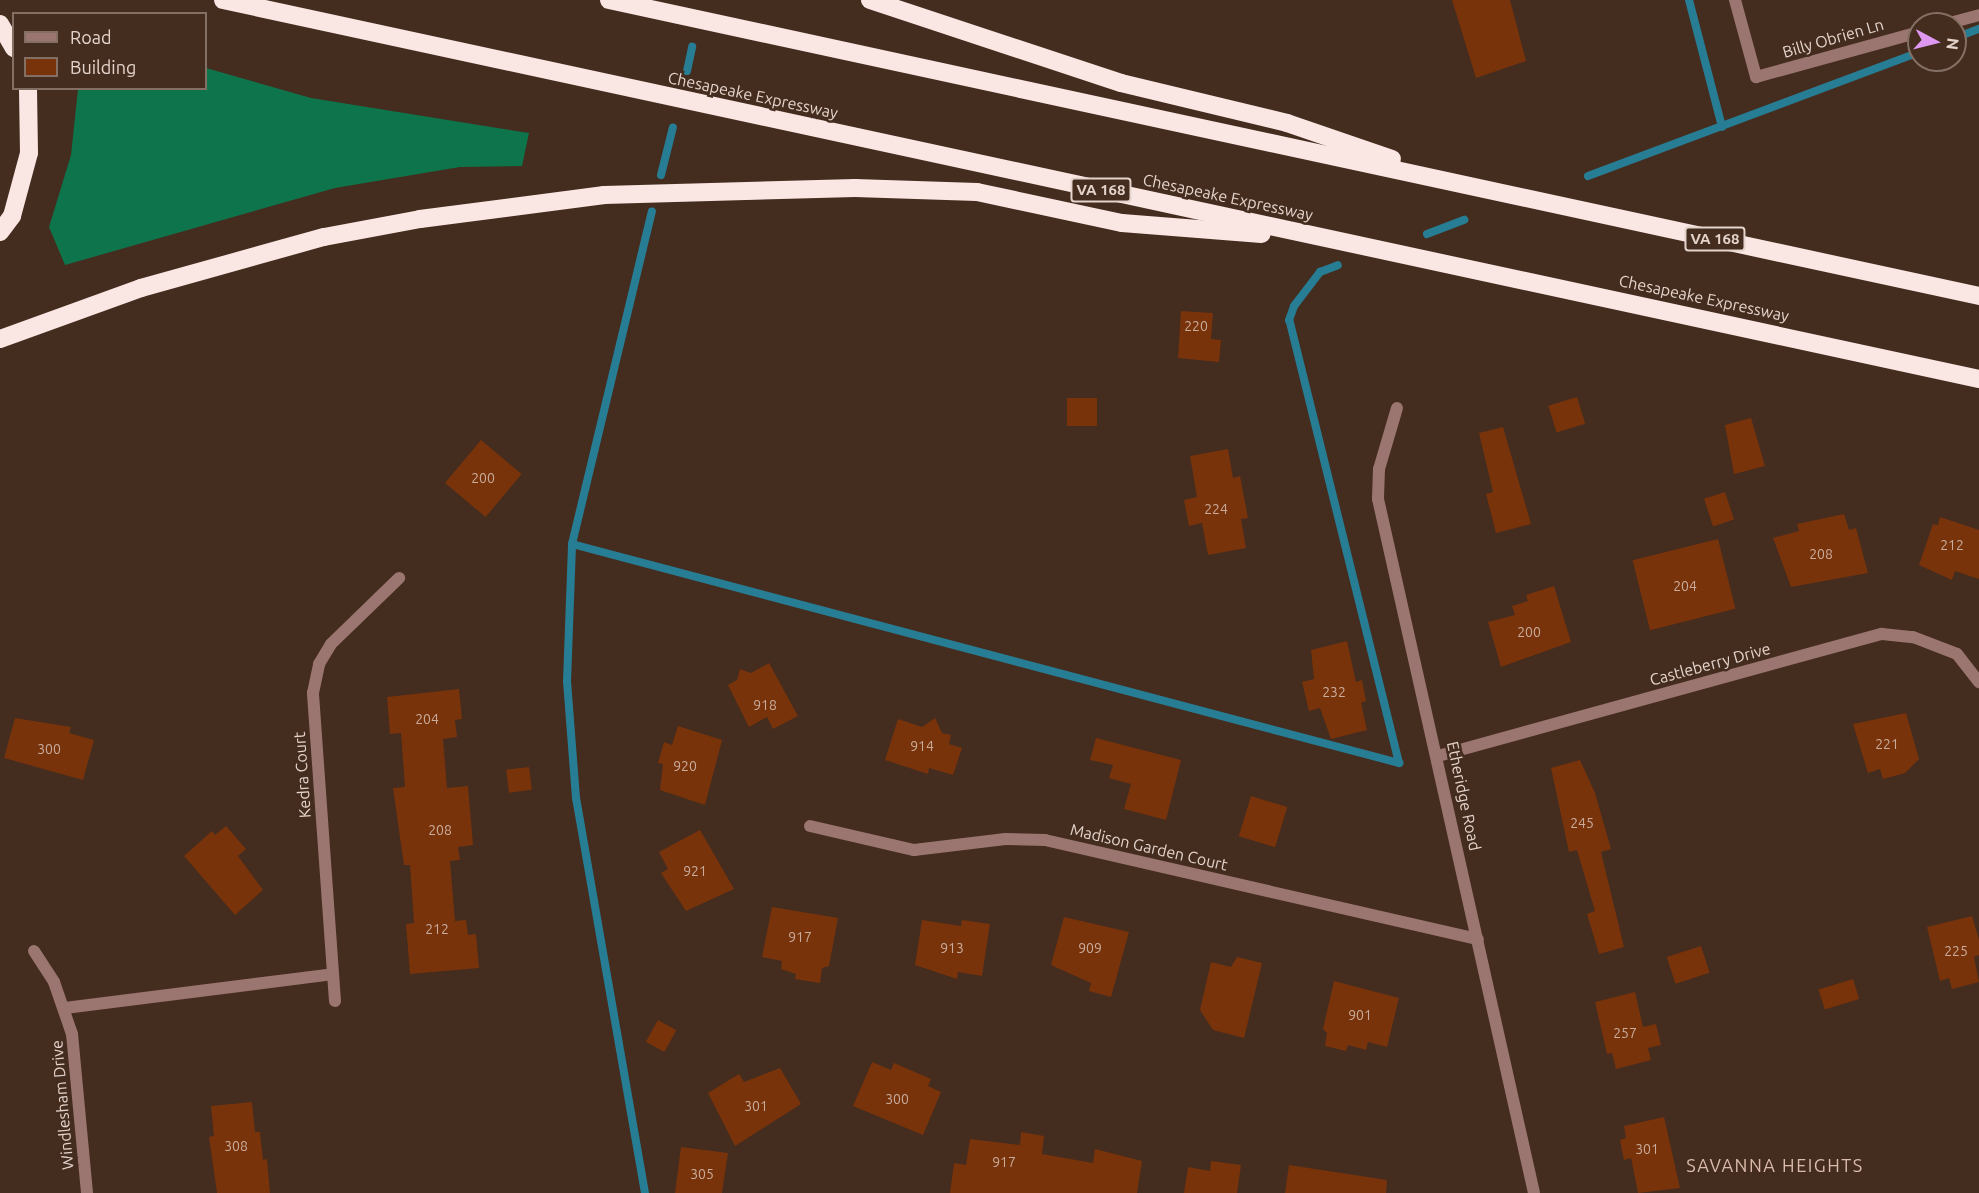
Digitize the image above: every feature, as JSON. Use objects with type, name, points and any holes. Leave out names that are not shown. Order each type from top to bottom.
[{"type":"highway","name":"Chesapeake Expressway","points":[[223,0],[1979,379]]},
{"type":"highway","name":"VA 168","points":[[609,0],[1979,296]]},
{"type":"highway","points":[[870,0],[1121,84],[1287,123],[1476,187]]},
{"type":"highway","points":[[0,24],[12,45]]},
{"type":"highway","points":[[0,232],[12,216],[29,153],[28,90]]},
{"type":"highway","points":[[0,339],[141,288],[313,240],[420,219],[604,195],[855,188],[977,192],[1122,223],[1329,238]]},
{"type":"street","name":"Billy Obrien Ln","points":[[1735,0],[1756,77],[1907,35]]},
{"type":"street","name":"Etheridge Road","points":[[1397,408],[1379,469],[1378,499],[1438,756],[1534,1193]]},
{"type":"street","name":"Kedra Court","points":[[335,1001],[313,693],[320,664],[331,644],[399,578]]},
{"type":"street","name":"Castleberry Drive","points":[[1438,756],[1882,634],[1913,637],[1957,654],[1979,682]]},
{"type":"street","name":"Madison Garden Court","points":[[810,826],[914,850],[1005,839],[1045,840],[1478,939]]},
{"type":"street","name":"Windlesham Drive","points":[[34,951],[65,1008],[74,1044],[87,1193]]},
{"type":"street","points":[[65,1008],[333,974]]},
{"type":"green space","points":[[207,68],[311,98],[529,133],[522,166],[460,167],[335,188],[65,265],[49,227],[71,155],[78,90],[207,90]]},
{"type":"building","points":[[1452,0],[1510,0],[1526,61],[1476,78]]},
{"type":"building","points":[[1181,311],[1213,313],[1211,339],[1221,340],[1219,362],[1178,358]]},
{"type":"building","points":[[1577,397],[1585,424],[1556,433],[1548,406]]},
{"type":"building","points":[[1067,398],[1097,398],[1097,426],[1067,426]]},
{"type":"building","points":[[1751,418],[1765,466],[1734,474],[1725,425]]},
{"type":"building","points":[[1503,427],[1531,524],[1496,533],[1486,494],[1493,492],[1479,433]]},
{"type":"building","points":[[481,440],[522,474],[486,517],[445,483]]},
{"type":"building","points":[[1228,449],[1233,478],[1240,476],[1248,518],[1241,519],[1246,548],[1208,555],[1202,523],[1189,526],[1184,500],[1197,497],[1190,456]]},
{"type":"building","points":[[1725,492],[1734,520],[1713,526],[1704,499]]},
{"type":"building","points":[[1844,514],[1849,530],[1856,528],[1868,573],[1791,587],[1773,538],[1799,531],[1797,524]]},
{"type":"building","points":[[1940,517],[1979,530],[1979,579],[1955,571],[1952,580],[1919,565],[1933,524],[1938,525]]},
{"type":"building","points":[[1718,539],[1735,609],[1650,630],[1633,560]]},
{"type":"building","points":[[1554,586],[1571,642],[1501,667],[1488,622],[1515,615],[1512,606],[1528,601],[1526,595]]},
{"type":"building","points":[[1347,641],[1356,682],[1362,680],[1366,701],[1361,703],[1367,730],[1331,739],[1320,708],[1309,711],[1302,682],[1314,679],[1311,650]]},
{"type":"building","points":[[769,663],[798,716],[773,729],[767,717],[749,727],[728,685],[737,680],[740,669],[751,673]]},
{"type":"building","points":[[459,689],[462,719],[455,720],[457,737],[443,739],[447,788],[468,786],[473,845],[458,847],[460,860],[450,861],[455,921],[466,920],[468,935],[476,934],[479,968],[410,974],[406,924],[414,923],[410,865],[404,865],[393,788],[405,787],[401,733],[390,734],[387,697]]},
{"type":"building","points":[[1906,713],[1919,759],[1905,773],[1883,779],[1880,769],[1868,773],[1853,724]]},
{"type":"building","points":[[15,718],[71,727],[69,733],[94,740],[83,780],[4,758]]},
{"type":"building","points":[[935,718],[942,733],[951,735],[949,744],[962,748],[953,775],[929,768],[928,774],[885,760],[898,719],[922,727]]},
{"type":"building","points":[[678,726],[722,740],[705,805],[660,790],[663,764],[658,763],[664,742],[672,745]]},
{"type":"building","points":[[1096,738],[1181,760],[1166,820],[1124,809],[1131,784],[1109,778],[1113,765],[1090,760]]},
{"type":"building","points":[[1580,760],[1595,793],[1611,849],[1601,852],[1624,947],[1599,954],[1587,914],[1595,911],[1577,850],[1569,852],[1551,768]]},
{"type":"building","points":[[529,767],[532,790],[509,793],[506,770]]},
{"type":"building","points":[[1251,796],[1287,807],[1275,847],[1239,836]]},
{"type":"building","points":[[226,826],[246,849],[238,856],[263,890],[235,915],[184,856],[212,831],[215,835]]},
{"type":"building","points":[[700,830],[734,889],[686,911],[661,873],[668,869],[659,852]]},
{"type":"building","points":[[772,907],[838,918],[829,966],[822,968],[820,983],[795,979],[796,974],[781,969],[782,961],[762,957]]},
{"type":"building","points":[[1972,916],[1979,940],[1979,955],[1974,957],[1979,982],[1952,989],[1949,978],[1940,981],[1927,927]]},
{"type":"building","points":[[1064,917],[1129,932],[1111,997],[1089,991],[1091,983],[1051,965]]},
{"type":"building","points":[[922,920],[961,926],[962,920],[990,924],[982,976],[958,972],[957,979],[915,965]]},
{"type":"building","points":[[1701,946],[1710,973],[1675,984],[1667,957]]},
{"type":"building","points":[[1237,957],[1262,963],[1244,1038],[1213,1030],[1200,1010],[1211,962],[1231,967]]},
{"type":"building","points":[[1853,979],[1859,999],[1825,1010],[1819,990]]},
{"type":"building","points":[[1334,981],[1399,998],[1387,1047],[1368,1042],[1366,1050],[1348,1045],[1346,1051],[1325,1046],[1327,1033],[1323,1029]]},
{"type":"building","points":[[1635,992],[1643,1027],[1656,1024],[1661,1045],[1648,1048],[1651,1060],[1616,1069],[1612,1053],[1607,1054],[1595,1002]]},
{"type":"building","points":[[658,1020],[676,1030],[664,1052],[646,1042]]},
{"type":"building","points":[[872,1062],[891,1070],[894,1063],[931,1079],[928,1086],[941,1092],[923,1135],[853,1106]]},
{"type":"building","points":[[780,1068],[801,1104],[735,1146],[708,1093],[739,1074],[744,1082]]},
{"type":"building","points":[[252,1102],[255,1132],[260,1132],[263,1160],[267,1159],[270,1193],[217,1193],[209,1137],[214,1136],[211,1106]]},
{"type":"building","points":[[1664,1117],[1680,1188],[1638,1193],[1631,1158],[1624,1160],[1620,1140],[1626,1138],[1624,1126]]},
{"type":"building","points":[[1021,1132],[1044,1136],[1042,1154],[1093,1163],[1095,1149],[1142,1161],[1137,1193],[950,1193],[954,1163],[966,1165],[970,1139],[1020,1145]]},
{"type":"building","points":[[681,1147],[728,1153],[722,1193],[675,1193]]},
{"type":"building","points":[[1211,1161],[1241,1165],[1237,1193],[1184,1193],[1188,1167],[1210,1171]]},
{"type":"building","points":[[1289,1165],[1387,1180],[1386,1193],[1285,1193]]},
{"type":"waterway","points":[[1689,0],[1722,127]]},
{"type":"waterway","points":[[1967,34],[1979,29]]},
{"type":"waterway","points":[[687,71],[692,47]]},
{"type":"waterway","points":[[1588,176],[1907,56]]},
{"type":"waterway","points":[[661,175],[673,127]]},
{"type":"waterway","points":[[645,1193],[576,798],[567,682],[572,544],[652,211]]},
{"type":"waterway","points":[[1427,234],[1464,220]]},
{"type":"waterway","points":[[572,544],[1399,763],[1289,320],[1294,306],[1320,272],[1338,265]]},
{"type":"district","name":"SAVANNA HEIGHTS","points":[[1775,1165]]}]
